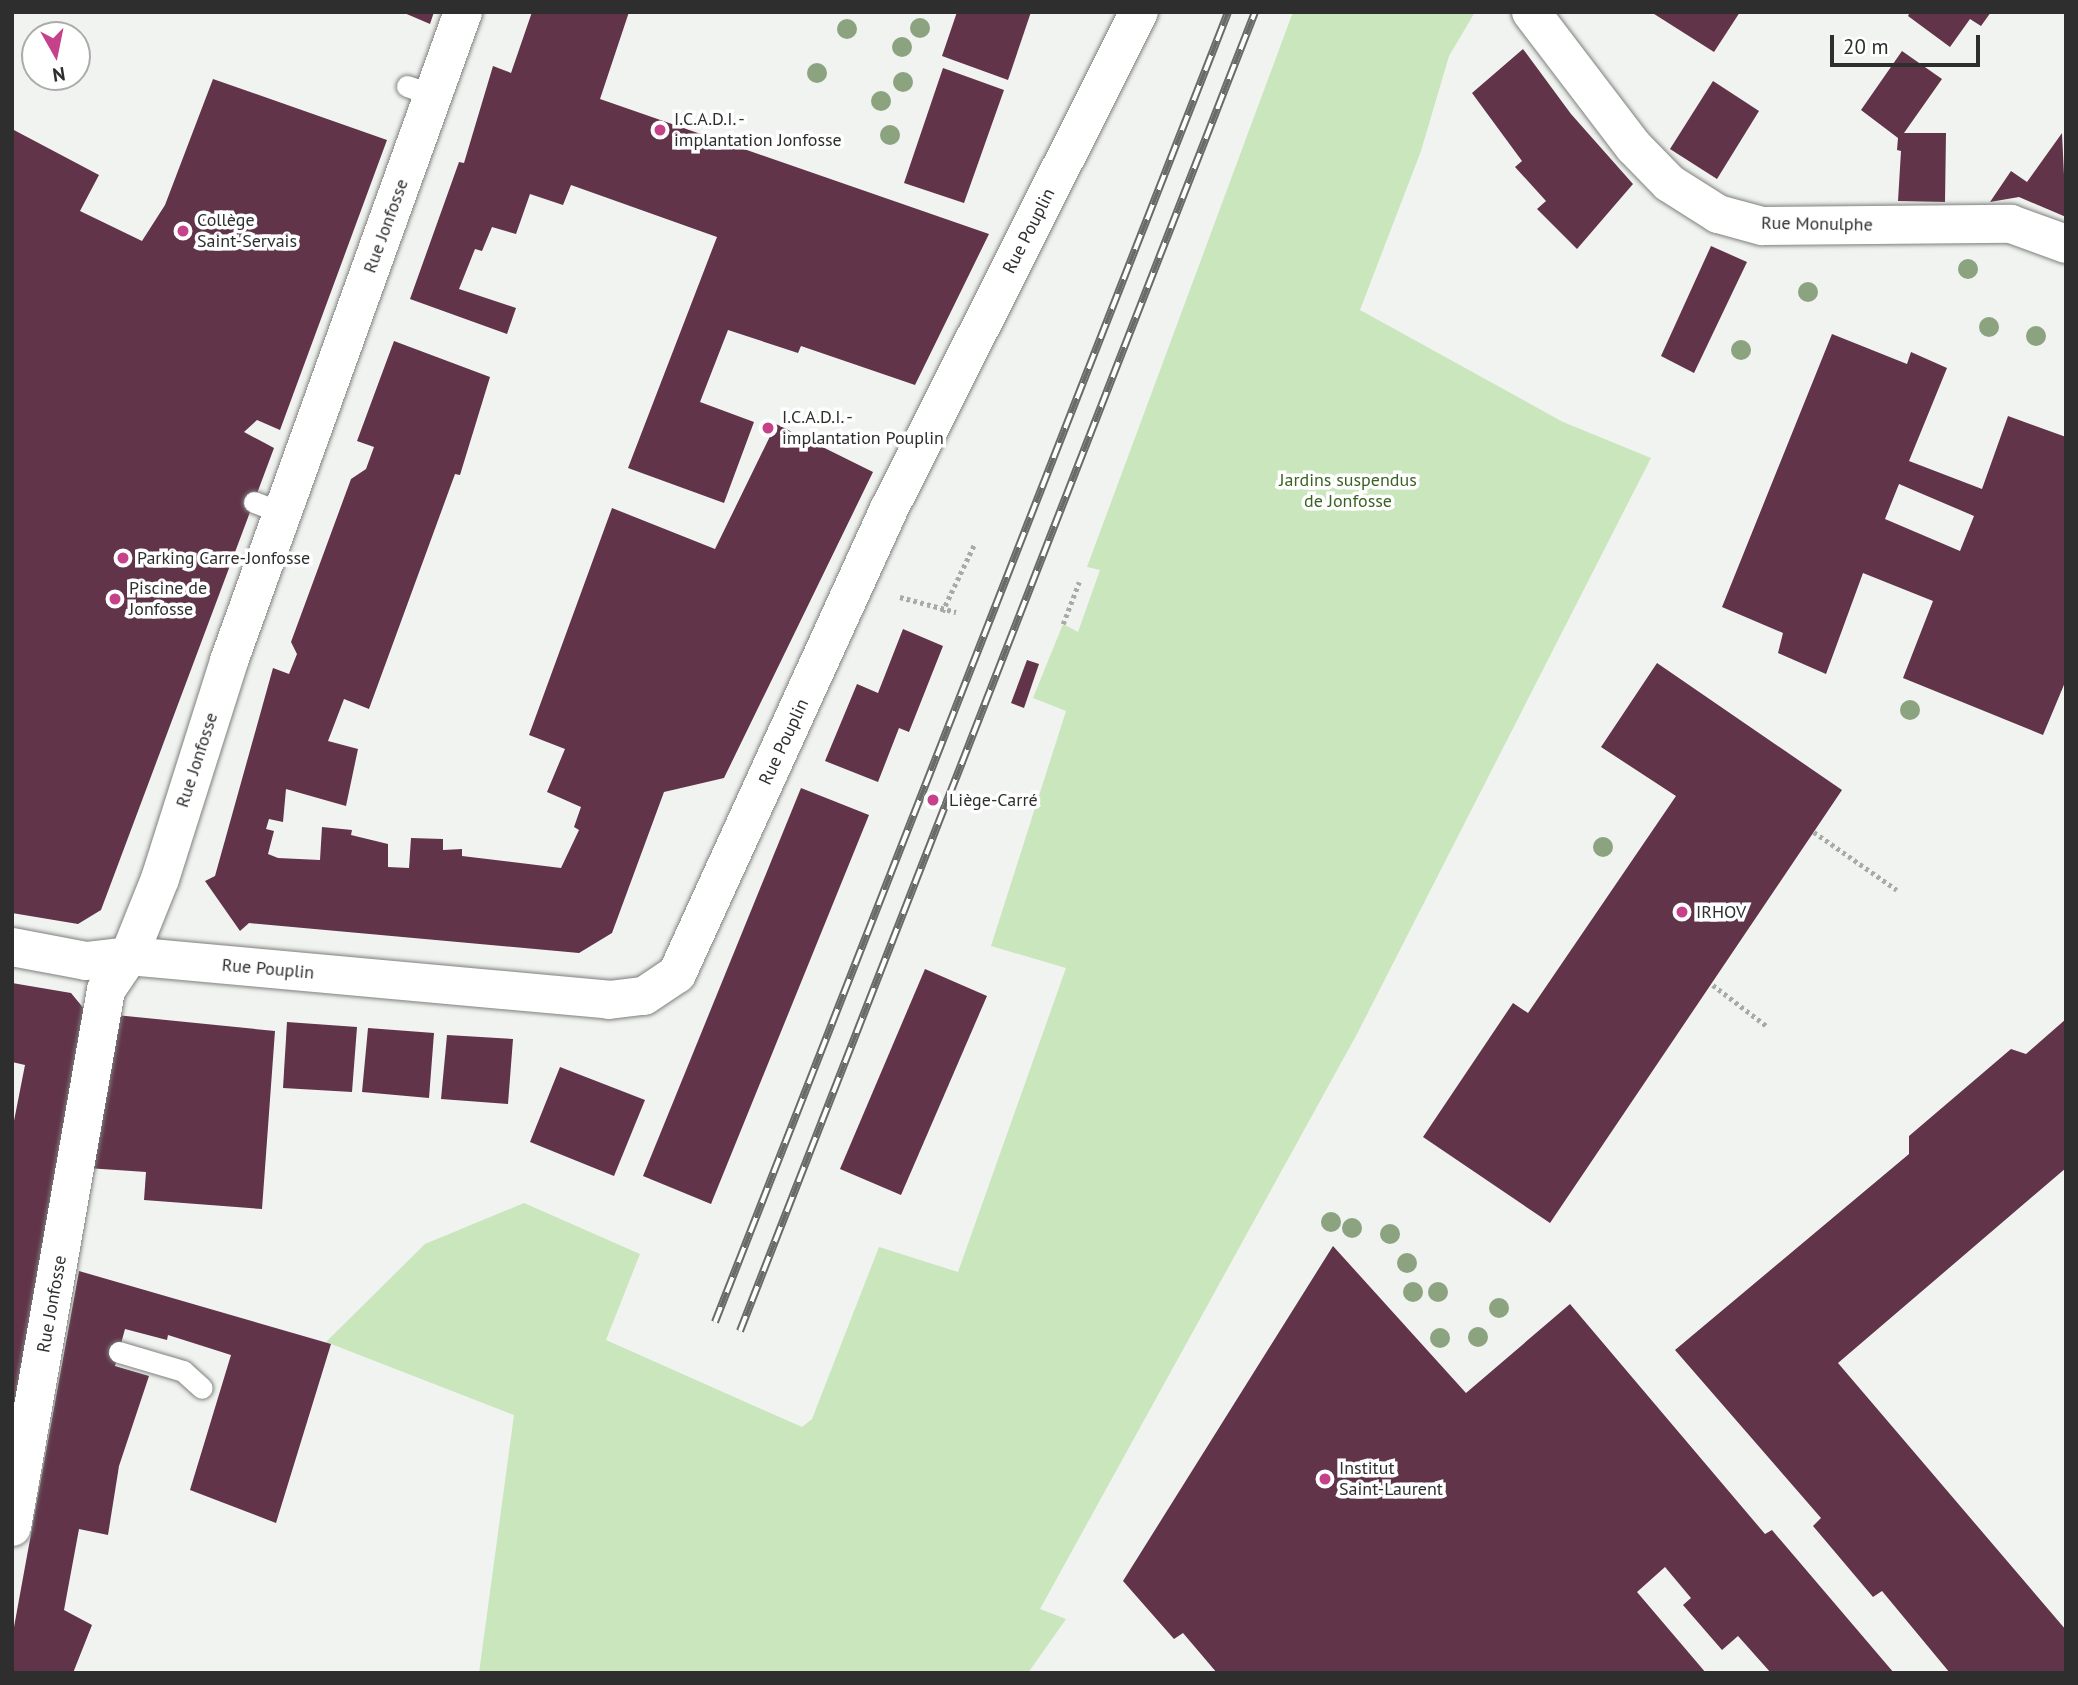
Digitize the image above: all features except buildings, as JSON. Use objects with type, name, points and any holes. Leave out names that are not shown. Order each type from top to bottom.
[{"type":"street","name":"Rue Jonfosse","points":[[12,1527],[58,1336],[106,990],[129,956],[160,879],[268,507],[420,91],[463,12]]},
{"type":"street","name":"Rue Pouplin","points":[[12,947],[86,961],[129,956],[609,1000],[643,996],[677,974],[889,509],[1139,12]]},
{"type":"street","name":"Rue Monulphe","points":[[1531,12],[1633,147],[1669,183],[1718,214],[1762,226],[2011,224],[2066,244]]},
{"type":"lane","points":[[119,1352],[183,1371],[202,1388]]},
{"type":"path","points":[[942,612],[974,545]]},
{"type":"path","points":[[858,582],[942,612],[956,612]]},
{"type":"path","points":[[1063,624],[1079,582]]},
{"type":"path","points":[[1814,832],[1897,890]]},
{"type":"path","points":[[1713,985],[1768,1027]]},
{"type":"green space","name":"Jardins suspendus de Jonfosse","points":[[1293,12],[1475,12],[1449,56],[1421,151],[1360,310],[1563,422],[1651,458],[1357,1034],[1040,1609],[1066,1619],[1028,1673],[479,1673],[514,1415],[326,1342],[425,1244],[524,1203],[640,1254],[606,1340],[802,1427],[812,1419],[879,1247],[958,1272],[1066,968],[991,946],[1066,711],[1033,698],[1063,624],[1078,632],[1100,570],[1087,567]]},
{"type":"railway","points":[[715,1322],[1228,12]]},
{"type":"railway","points":[[740,1331],[1255,12]]},
{"type":"place","name":"I.C.A.D.I. - implantation Jonfosse","points":[[660,130]]},
{"type":"place","name":"Collège Saint-Servais","points":[[183,231]]},
{"type":"place","name":"I.C.A.D.I. - implantation Pouplin","points":[[768,428]]},
{"type":"place","name":"Parking Carre-Jonfosse","points":[[123,558]]},
{"type":"place","name":"Piscine de Jonfosse","points":[[115,599]]},
{"type":"place","name":"Liège-Carré","points":[[933,800]]},
{"type":"place","name":"IRHOV","points":[[1682,912]]},
{"type":"place","name":"Institut Saint-Laurent","points":[[1325,1479]]}]
